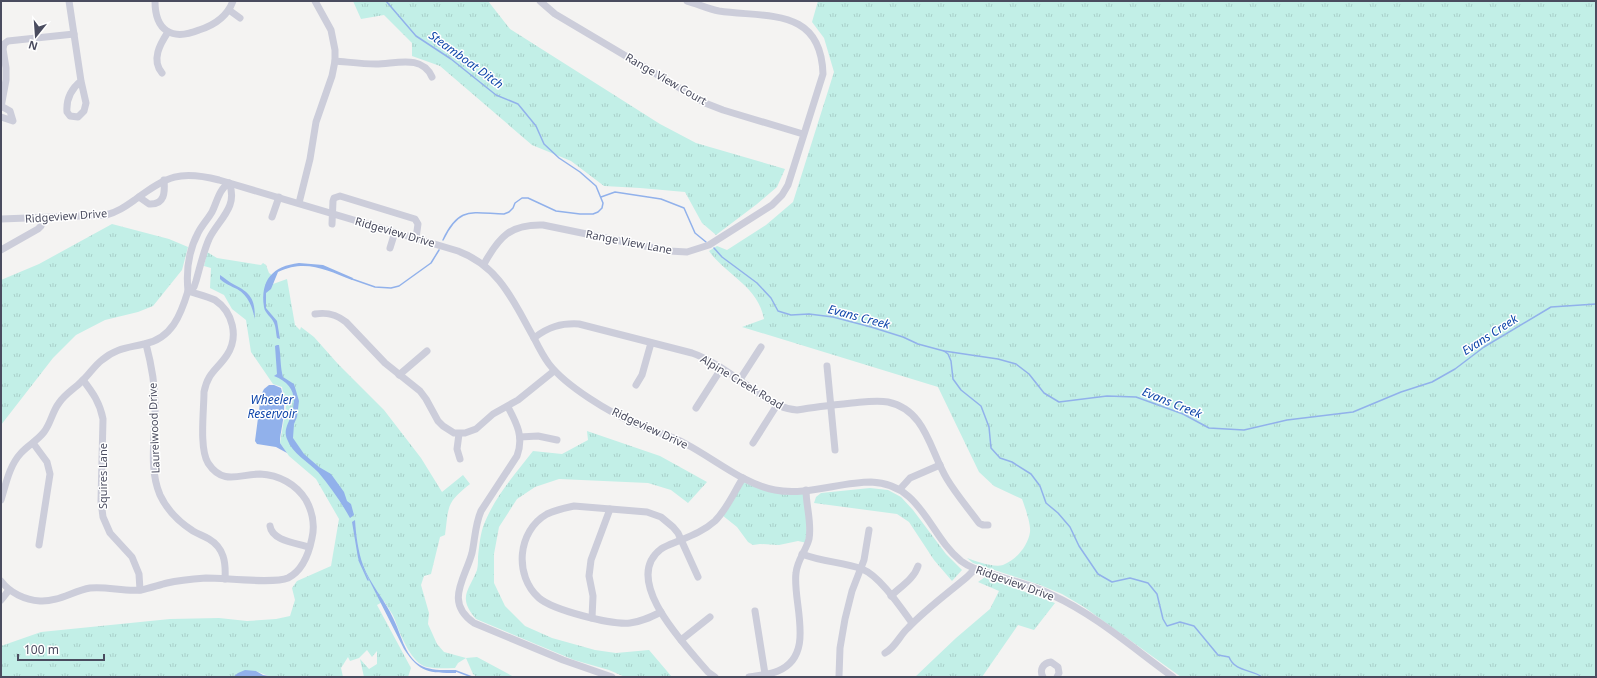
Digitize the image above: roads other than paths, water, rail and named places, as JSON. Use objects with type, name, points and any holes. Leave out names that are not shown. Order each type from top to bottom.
[{"type":"street","points":[[69,1],[86,103],[84,111],[81,115],[74,117],[70,116],[67,112],[67,101],[75,86],[81,80]]},
{"type":"street","points":[[155,1],[156,18],[159,24],[168,32],[179,35],[190,34],[218,22],[229,10],[233,1]]},
{"type":"street","points":[[299,203],[310,159],[316,122],[332,76],[335,61],[335,50],[331,30],[315,1]]},
{"type":"street","name":"Range View Court","points":[[540,1],[555,14],[705,103],[723,110],[803,134]]},
{"type":"street","name":"Range View Lane","points":[[484,264],[495,244],[501,238],[517,228],[534,224],[670,251],[687,252],[702,248],[766,209],[782,195],[788,185],[822,74],[821,54],[818,46],[808,32],[801,26],[786,18],[720,11],[687,1]]},
{"type":"street","points":[[229,10],[240,18]]},
{"type":"street","points":[[162,73],[158,68],[156,61],[160,44],[168,32]]},
{"type":"street","points":[[1,117],[13,121],[10,111],[1,107],[6,80],[3,49],[4,44],[8,41],[74,34]]},
{"type":"street","points":[[335,61],[375,64],[414,62],[426,68],[432,77]]},
{"type":"street","name":"Ridgeview Drive","points":[[1,219],[106,215],[122,208],[164,180],[183,175],[196,175],[299,203],[458,251],[484,264],[506,288],[544,356],[554,370],[574,388],[614,412],[637,424],[682,442],[743,478],[760,486],[774,490],[806,490],[871,482],[888,484],[900,489],[916,504],[956,556],[964,563],[1056,596],[1094,620],[1173,677]]},
{"type":"street","points":[[139,197],[149,204],[157,204],[161,201],[165,194],[164,180]]},
{"type":"street","points":[[1,500],[15,460],[41,435],[49,425],[59,402],[65,395],[111,353],[130,346],[146,344],[160,337],[173,326],[182,311],[188,291],[186,272],[198,231],[208,219],[222,188],[229,183],[232,191],[231,202],[219,225],[212,233],[194,287],[188,291]]},
{"type":"street","points":[[332,224],[334,198],[340,196],[415,218],[418,224],[416,238]]},
{"type":"street","points":[[272,217],[278,198]]},
{"type":"street","points":[[1,250],[38,229],[41,226],[43,218]]},
{"type":"street","points":[[208,219],[219,225]]},
{"type":"street","points":[[390,248],[395,232]]},
{"type":"street","points":[[192,248],[205,251]]},
{"type":"street","points":[[1,581],[9,590],[25,599],[42,601],[58,599],[78,591],[99,587],[140,590],[188,580],[225,578],[279,580],[286,579],[300,569],[309,547],[313,529],[311,513],[303,496],[291,484],[270,475],[260,474],[240,478],[226,477],[213,469],[205,457],[203,445],[204,392],[212,371],[228,354],[231,347],[233,332],[229,317],[221,305],[207,297],[188,291]]},
{"type":"street","points":[[315,314],[328,313],[340,318],[380,358],[420,391],[443,426],[448,430],[459,434],[476,429],[492,414],[508,407],[518,400],[554,370]]},
{"type":"street","name":"Alpine Creek Road","points":[[534,338],[552,326],[570,323],[579,324],[697,355],[777,405],[788,409],[797,410],[831,405],[881,402],[890,403],[906,409],[914,415],[924,429],[949,482],[979,523],[983,525],[988,524]]},
{"type":"street","points":[[636,385],[642,375],[651,343]]},
{"type":"street","name":"Laurelwood Drive","points":[[146,344],[154,385],[155,404],[153,464],[157,485],[165,504],[178,520],[194,532],[209,538],[218,547],[224,558],[225,578]]},
{"type":"street","points":[[740,381],[761,347]]},
{"type":"street","points":[[399,375],[427,351]]},
{"type":"street","points":[[827,366],[835,450]]},
{"type":"street","points":[[696,408],[721,369]]},
{"type":"street","name":"Squires Lane","points":[[83,380],[95,396],[102,411],[101,501],[103,517],[110,532],[132,557],[139,574],[140,590]]},
{"type":"street","points":[[752,444],[777,405]]},
{"type":"street","points":[[508,407],[516,423],[520,437],[519,449],[477,521],[470,562],[459,589],[458,596],[461,609],[469,620],[474,623],[563,660],[612,677]]},
{"type":"street","points":[[459,434],[457,449],[460,459]]},
{"type":"street","points":[[520,437],[538,436],[557,440]]},
{"type":"street","points":[[33,443],[47,462],[50,474],[39,545]]},
{"type":"street","points":[[900,489],[910,478],[940,465]]},
{"type":"street","points":[[715,677],[708,672],[666,621],[650,590],[648,576],[649,568],[655,555],[665,546],[703,530],[716,519],[743,478]]},
{"type":"street","points":[[748,677],[765,674],[780,674],[796,655],[800,640],[795,580],[798,564],[807,543],[810,529],[806,490]]},
{"type":"street","points":[[661,612],[647,619],[629,623],[610,623],[550,605],[539,598],[525,577],[522,567],[522,549],[528,535],[536,523],[548,514],[574,506],[654,514],[668,522],[673,527],[682,540],[698,577]]},
{"type":"street","points":[[592,618],[593,596],[589,568],[610,509]]},
{"type":"street","points":[[270,526],[271,531],[276,537],[309,547]]},
{"type":"street","points":[[839,676],[840,648],[845,619],[852,591],[867,550],[869,530]]},
{"type":"street","points":[[802,554],[819,560],[861,569],[874,577],[912,623]]},
{"type":"street","points":[[891,596],[911,578],[918,566]]},
{"type":"street","points":[[885,653],[893,648],[912,623],[967,577],[975,568]]},
{"type":"street","points":[[1,600],[9,590]]},
{"type":"street","points":[[755,611],[765,674]]},
{"type":"street","points":[[681,640],[710,617]]},
{"type":"street","points":[[1043,677],[1042,668],[1045,664],[1051,662],[1058,667],[1059,673],[1057,677]]},
{"type":"water","points":[[299,263],[323,265],[353,278],[352,280],[316,267],[307,266],[288,268],[278,272],[271,289],[266,293],[266,308],[277,321],[280,339],[277,338],[274,323],[264,307],[264,289],[266,282],[275,271],[282,267]]},
{"type":"water","points":[[220,275],[244,290],[251,297],[254,306],[255,319],[247,298],[237,289],[222,281],[220,279]]},
{"type":"water","points":[[279,345],[283,377],[294,384],[299,401],[297,417],[294,424],[293,438],[304,454],[319,467],[331,474],[344,492],[347,501],[351,504],[354,515],[350,518],[335,494],[318,472],[296,453],[289,444],[286,436],[286,430],[294,402],[292,391],[289,386],[274,376],[277,374],[275,346]]},
{"type":"water","name":"Wheeler Reservoir","points":[[269,385],[274,385],[281,388],[283,395],[284,408],[280,443],[287,453],[276,447],[257,444],[255,441],[261,395],[264,389]]},
{"type":"water","points":[[355,520],[363,565],[390,611],[410,656],[424,667],[437,670],[456,670],[456,673],[439,673],[426,670],[415,663],[404,649],[358,558],[352,522]]},
{"type":"water","points":[[245,670],[256,671],[263,675],[274,677],[233,677]]},
{"type":"waterway","name":"Steamboat Ditch","points":[[386,1],[416,36],[451,59],[496,95],[518,104],[536,126],[544,144],[559,158],[580,172],[596,186],[603,203],[602,208],[598,212],[593,214],[580,214],[556,211],[528,198],[522,198],[515,203],[509,212],[504,214],[474,213],[461,217],[455,221],[443,240]]},
{"type":"waterway","name":"Evans Creek","points":[[601,197],[615,192],[661,199],[684,208],[695,233],[706,242]]},
{"type":"waterway","name":"Evans Creek","points":[[714,248],[722,257],[757,283],[771,298],[778,311],[791,315],[809,314],[833,317],[871,327],[903,337],[918,344],[944,351],[998,359],[1016,364],[1029,374],[1044,393],[1059,402],[1107,396],[1136,397],[1183,414],[1209,428],[1244,430],[1287,420],[1353,412],[1401,392],[1432,382],[1455,369],[1484,347],[1551,307],[1596,304]]},
{"type":"waterway","points":[[352,279],[375,287],[391,288],[399,286],[431,263],[439,250]]},
{"type":"waterway","points":[[944,351],[948,354],[951,361],[953,379],[961,390],[981,406],[989,427],[991,448],[1000,458],[1012,462],[1031,474],[1040,486],[1046,503],[1058,513],[1070,527],[1079,546],[1098,574],[1112,582],[1130,578],[1148,583],[1157,594],[1163,619],[1167,626],[1180,622],[1194,626],[1218,655],[1229,657],[1239,668],[1258,674],[1262,677]]},
{"type":"waterway","points":[[359,560],[368,580]]},
{"type":"waterway","points":[[456,671],[472,677]]}]
